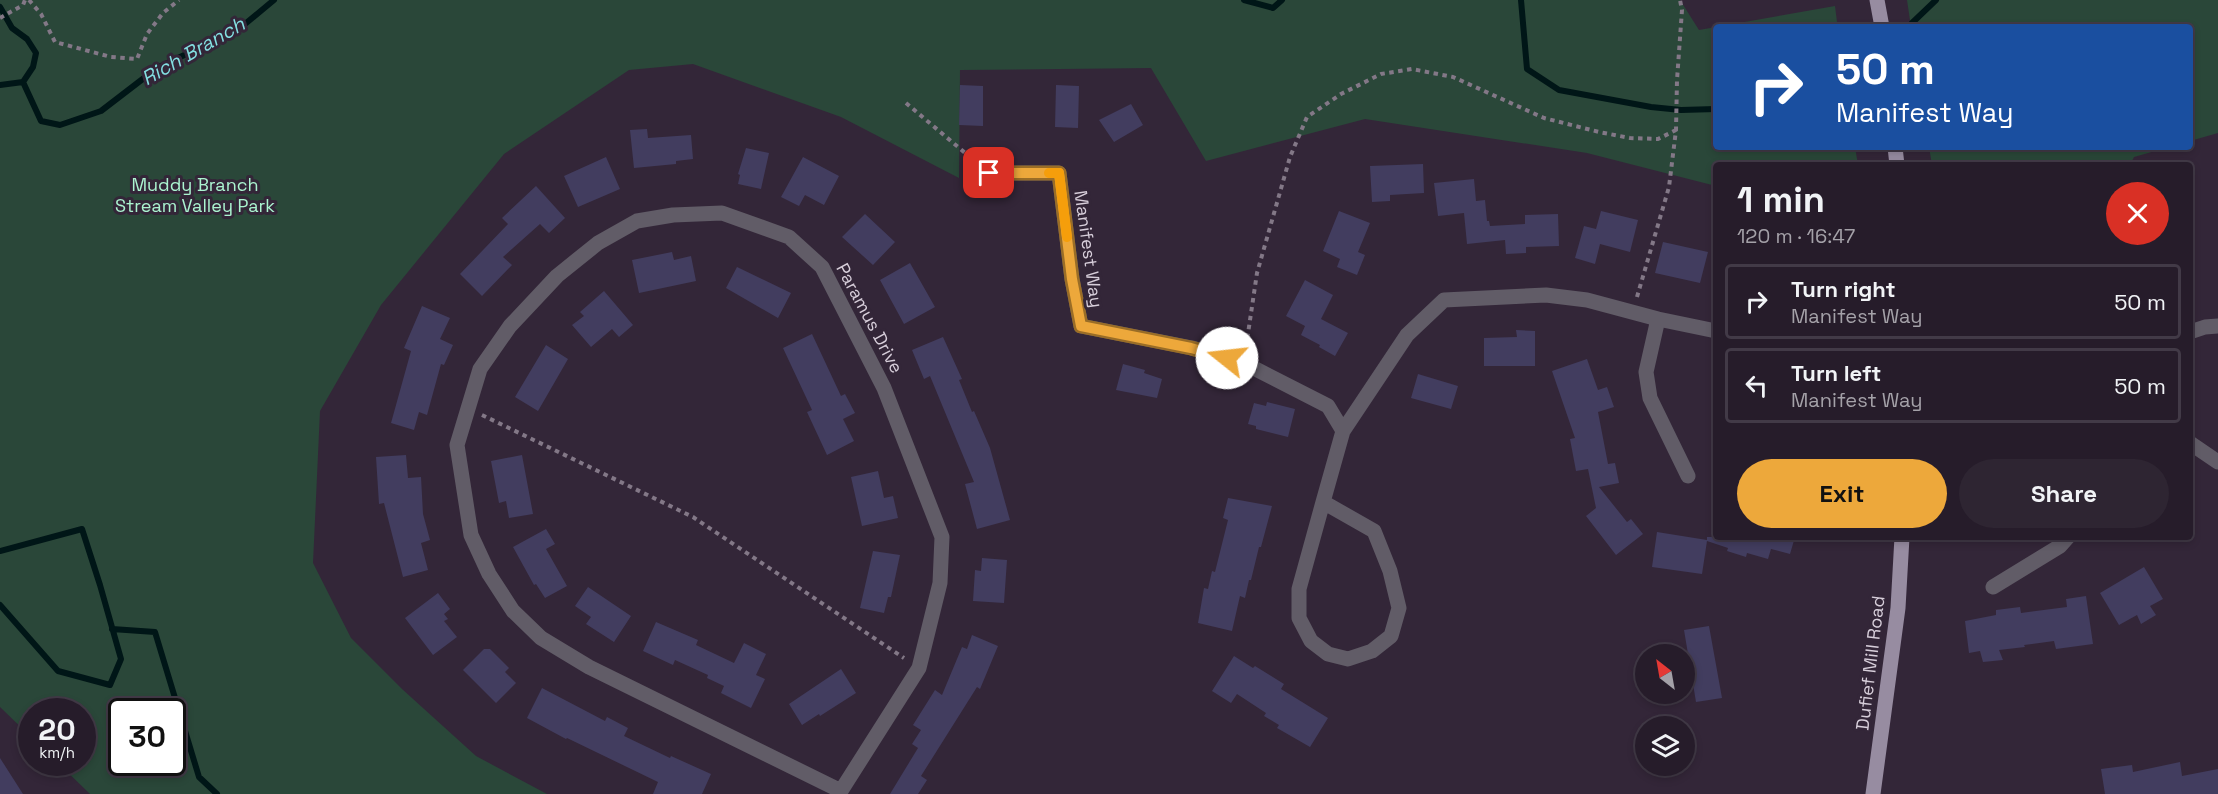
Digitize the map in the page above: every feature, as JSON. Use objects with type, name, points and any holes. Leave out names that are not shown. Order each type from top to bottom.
[{"type":"main road","points":[[1877,0],[1881,24]]},
{"type":"main road","name":"Dufief Mill Road","points":[[1873,794],[1898,608],[1902,540]]},
{"type":"street","name":"Manifest Way","points":[[989,173],[1059,173],[1072,279],[1081,326],[1191,348],[1244,363],[1328,405],[1343,430]]},
{"type":"street","name":"Paramus Drive","points":[[722,213],[789,237],[822,267],[884,388],[942,537],[940,583],[919,668],[840,792],[590,667],[541,638],[513,611],[489,574],[471,535],[457,446],[480,369],[510,326],[557,276],[598,243],[638,221],[673,215],[722,213]]},
{"type":"street","points":[[1323,502],[1374,531],[1390,571],[1399,608],[1391,636],[1372,651],[1348,659],[1328,654],[1311,641],[1299,618],[1299,589],[1323,502],[1343,430],[1407,335],[1444,300],[1546,295],[1587,300],[1633,313],[1713,330]]},
{"type":"street","points":[[1658,319],[1646,372],[1650,398],[1688,476]]},
{"type":"street","points":[[2193,331],[2218,326]]},
{"type":"street","points":[[2193,445],[2218,462]]},
{"type":"street","points":[[1993,587],[2060,546],[2065,540]]},
{"type":"path","points":[[0,18],[26,2],[41,14],[55,42],[111,57],[137,59],[147,33],[163,13],[179,0]]},
{"type":"path","points":[[1633,313],[1669,187],[1676,130],[1682,10],[1680,0]]},
{"type":"path","points":[[1244,363],[1257,273],[1290,157],[1307,117],[1341,93],[1381,74],[1412,69],[1453,77],[1544,118],[1599,132],[1630,138],[1658,139],[1676,130]]},
{"type":"path","points":[[906,103],[989,173]]},
{"type":"path","points":[[468,408],[693,517],[919,668]]},
{"type":"green space","name":"Muddy Branch Stream Valley Park","points":[[0,0],[1680,0],[1699,30],[1713,28],[1713,150],[1856,150],[1858,162],[1713,162],[1713,185],[1587,153],[1365,119],[1206,161],[1151,68],[960,70],[959,178],[841,117],[693,64],[629,70],[504,154],[381,305],[320,411],[313,563],[351,638],[402,689],[476,756],[547,794],[90,794],[71,776],[96,776],[96,698],[18,698],[18,724],[0,707]]},
{"type":"green space","points":[[1907,0],[2218,0],[2218,133],[2193,140],[2193,24],[1911,24]]},
{"type":"green space","points":[[1835,6],[1837,22],[1840,24],[1733,24]]},
{"type":"green space","points":[[1930,150],[2158,150],[2134,157],[2132,162],[1932,162]]},
{"type":"building","points":[[960,85],[983,86],[983,126],[959,125]]},
{"type":"building","points":[[1056,85],[1079,86],[1078,128],[1055,127]]},
{"type":"building","points":[[1131,104],[1143,125],[1114,142],[1099,120]]},
{"type":"building","points":[[647,129],[648,138],[691,135],[693,159],[676,161],[676,164],[634,168],[630,130]]},
{"type":"building","points":[[746,148],[769,153],[761,189],[738,184],[740,175],[738,174]]},
{"type":"building","points":[[606,157],[620,189],[578,207],[564,176]]},
{"type":"building","points":[[803,157],[839,176],[824,205],[805,195],[799,206],[781,197]]},
{"type":"building","points":[[1423,164],[1424,193],[1390,195],[1390,201],[1372,202],[1370,166]]},
{"type":"building","points":[[1474,179],[1476,201],[1485,200],[1487,221],[1490,226],[1525,224],[1525,215],[1558,214],[1559,246],[1526,247],[1526,253],[1506,254],[1505,240],[1467,244],[1464,213],[1438,216],[1434,183]]},
{"type":"building","points":[[536,186],[565,218],[549,233],[540,224],[503,257],[512,265],[482,296],[460,274],[508,224],[502,218]]},
{"type":"building","points":[[1339,211],[1370,223],[1358,252],[1365,255],[1357,275],[1337,267],[1340,259],[1323,251]]},
{"type":"building","points":[[1601,211],[1638,220],[1630,252],[1600,244],[1595,264],[1575,258],[1584,226],[1596,229]]},
{"type":"building","points":[[865,214],[895,242],[873,265],[842,237]]},
{"type":"building","points":[[1663,242],[1708,252],[1700,283],[1655,273]]},
{"type":"building","points":[[672,252],[674,260],[691,256],[696,281],[639,293],[632,260]]},
{"type":"building","points":[[910,263],[935,307],[904,324],[880,280]]},
{"type":"building","points":[[737,267],[791,293],[778,318],[726,288]]},
{"type":"building","points":[[1305,280],[1333,295],[1321,319],[1348,333],[1335,356],[1301,335],[1305,326],[1286,316]]},
{"type":"building","points":[[604,291],[633,325],[619,337],[612,329],[591,347],[572,325],[584,316],[580,312]]},
{"type":"building","points":[[422,306],[450,318],[440,339],[453,345],[444,365],[441,364],[427,415],[419,412],[414,430],[391,423],[411,351],[404,348]]},
{"type":"building","points":[[1516,330],[1535,331],[1535,366],[1484,366],[1484,338],[1517,337]]},
{"type":"building","points":[[812,334],[841,396],[845,394],[855,413],[843,419],[854,441],[827,455],[807,412],[812,410],[783,348]]},
{"type":"building","points":[[943,337],[962,379],[959,380],[972,412],[974,411],[990,448],[1010,520],[977,529],[965,484],[974,482],[930,376],[924,379],[912,350]]},
{"type":"building","points":[[546,345],[568,359],[538,411],[515,397]]},
{"type":"building","points":[[1587,359],[1598,390],[1607,387],[1614,407],[1598,412],[1608,464],[1615,463],[1619,483],[1599,487],[1627,522],[1631,519],[1643,534],[1616,555],[1586,516],[1596,508],[1588,469],[1576,471],[1570,439],[1575,438],[1552,371]]},
{"type":"building","points":[[1123,364],[1145,370],[1144,373],[1162,379],[1157,398],[1116,390]]},
{"type":"building","points":[[1418,374],[1458,386],[1451,409],[1411,398]]},
{"type":"building","points":[[1267,402],[1295,409],[1288,437],[1256,429],[1256,426],[1248,424],[1254,403],[1266,406]]},
{"type":"building","points":[[406,455],[408,478],[421,477],[423,514],[430,540],[421,543],[428,570],[403,577],[384,503],[379,504],[376,457]]},
{"type":"building","points":[[522,455],[533,514],[509,518],[506,501],[499,503],[491,461]]},
{"type":"building","points":[[878,471],[884,498],[893,496],[898,518],[862,526],[851,477]]},
{"type":"building","points":[[1228,498],[1272,506],[1245,598],[1240,596],[1232,631],[1198,623],[1204,588],[1208,589],[1212,571],[1215,572],[1228,520],[1223,518]]},
{"type":"building","points":[[546,529],[555,544],[546,549],[567,586],[545,598],[536,584],[534,585],[513,547]]},
{"type":"building","points":[[1657,532],[1707,540],[1707,537],[1713,537],[1713,540],[1794,540],[1790,554],[1771,549],[1768,559],[1747,553],[1746,557],[1707,541],[1702,574],[1652,567]]},
{"type":"building","points":[[873,551],[900,555],[891,597],[888,597],[884,613],[860,608]]},
{"type":"building","points":[[982,558],[1007,560],[1004,603],[973,601],[975,570],[981,571]]},
{"type":"building","points":[[2144,567],[2163,599],[2150,606],[2156,615],[2141,624],[2137,615],[2119,625],[2100,593]]},
{"type":"building","points":[[588,587],[631,616],[614,642],[586,624],[591,617],[575,606]]},
{"type":"building","points":[[438,593],[450,609],[444,614],[448,619],[444,621],[457,637],[433,655],[405,618]]},
{"type":"building","points":[[2086,596],[2093,644],[2056,649],[2054,641],[2024,645],[2025,647],[1999,650],[2003,660],[1983,662],[1980,651],[1969,653],[1965,621],[1996,615],[1996,610],[2020,607],[2021,613],[2067,607],[2066,599]]},
{"type":"building","points":[[656,622],[698,640],[696,645],[734,663],[744,643],[766,654],[756,675],[765,679],[751,708],[721,693],[724,686],[707,678],[708,675],[675,660],[673,665],[643,651]]},
{"type":"building","points":[[1709,626],[1722,698],[1696,702],[1695,644],[1686,644],[1684,630]]},
{"type":"building","points":[[972,635],[998,646],[980,689],[977,687],[921,776],[927,780],[918,794],[890,794],[918,748],[912,744],[921,730],[913,725],[935,690],[942,695],[962,647],[967,649]]},
{"type":"building","points":[[484,649],[490,649],[509,668],[505,672],[516,683],[496,703],[463,670]]},
{"type":"building","points":[[1234,656],[1284,684],[1281,689],[1328,718],[1310,747],[1277,728],[1279,725],[1264,716],[1266,713],[1237,694],[1231,703],[1212,691]]},
{"type":"building","points":[[841,669],[856,693],[802,725],[789,704]]},
{"type":"building","points":[[542,688],[605,721],[607,717],[628,728],[624,736],[711,774],[702,794],[653,794],[658,782],[527,718]]},
{"type":"building","points":[[0,758],[23,794],[0,794]]},
{"type":"building","points":[[2180,762],[2182,776],[2218,769],[2218,794],[2105,794],[2101,769],[2132,765],[2133,772]]},
{"type":"waterway","name":"Rich Branch","points":[[0,85],[23,82],[41,121],[60,125],[101,111],[157,68],[239,29],[274,0]]},
{"type":"waterway","points":[[1244,0],[1273,8],[1282,0]]},
{"type":"waterway","points":[[1521,0],[1527,69],[1559,90],[1651,107],[1681,110],[1713,109]]},
{"type":"waterway","name":"Rich Branch","points":[[1912,23],[1936,0]]},
{"type":"waterway","points":[[0,7],[12,28],[27,39],[36,53],[33,67],[23,82]]},
{"type":"waterway","points":[[0,551],[82,529],[121,659],[110,685],[58,671],[0,605]]},
{"type":"waterway","points":[[112,629],[155,632],[199,777],[217,794]]},
{"type":"slow traffic","points":[[1049,173],[1059,173],[1067,237]]},
{"type":"route","points":[[989,173],[1059,173],[1072,279],[1081,326],[1191,348],[1227,358]]}]
